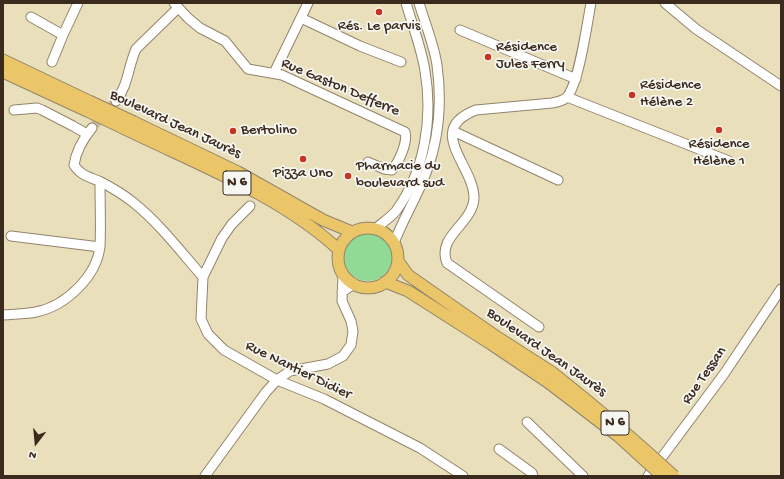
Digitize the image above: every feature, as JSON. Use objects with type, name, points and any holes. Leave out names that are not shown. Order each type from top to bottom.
[{"type":"main road","name":"Boulevard Jean Jaurès","points":[[3,60],[87,106]]},
{"type":"main road","name":"Boulevard Jean Jaurès","points":[[3,72],[87,106],[238,172],[323,220],[352,232]]},
{"type":"main road","name":"Boulevard Jean Jaurès","points":[[130,126],[282,208],[313,229],[339,250]]},
{"type":"main road","points":[[394,243],[389,236],[383,232],[375,229],[359,229],[346,237],[339,250],[338,259],[343,275],[354,284],[362,287],[378,286],[385,282],[393,273],[398,262]]},
{"type":"main road","name":"N 6","points":[[394,243],[398,262]]},
{"type":"main road","name":"Boulevard Jean Jaurès","points":[[398,262],[408,275],[497,337],[551,378],[662,476]]},
{"type":"main road","name":"Boulevard Jean Jaurès","points":[[385,282],[408,291],[491,344],[551,378],[595,406],[630,435],[674,476]]},
{"type":"street","points":[[52,62],[78,3]]},
{"type":"street","points":[[274,74],[308,3]]},
{"type":"street","points":[[375,229],[388,219],[395,211],[413,180],[421,157],[429,121],[429,100],[425,69],[406,3]]},
{"type":"street","points":[[394,243],[425,175],[431,158],[440,110],[436,64],[419,3]]},
{"type":"street","points":[[539,327],[447,263],[444,255],[446,246],[451,236],[463,223],[471,209],[474,199],[473,188],[455,148],[452,136],[453,127],[459,119],[467,113],[476,110],[552,103],[561,101],[567,97],[576,79],[591,3]]},
{"type":"street","points":[[665,3],[696,29],[781,86]]},
{"type":"street","points":[[116,101],[125,88],[136,49],[176,6]]},
{"type":"street","name":"Rue Gaston Defferre","points":[[176,6],[200,28],[225,41],[248,69],[282,76],[405,132],[407,137],[406,142],[392,170],[384,169],[368,162]]},
{"type":"street","points":[[31,17],[63,35]]},
{"type":"street","points":[[301,18],[360,46],[401,62]]},
{"type":"street","points":[[460,30],[576,79]]},
{"type":"street","points":[[567,97],[729,161]]},
{"type":"street","points":[[14,110],[36,108],[73,126],[90,131],[75,156],[74,165],[78,171],[100,182],[133,202],[152,219],[204,277]]},
{"type":"street","points":[[453,131],[558,180]]},
{"type":"street","points":[[3,315],[37,312],[63,302],[82,285],[94,268],[100,247],[100,182]]},
{"type":"street","name":"Rue Nantier Didier","points":[[250,206],[232,224],[222,238],[204,277],[201,319],[208,334],[224,350],[277,380],[324,400],[420,448],[463,476]]},
{"type":"street","points":[[11,236],[100,247]]},
{"type":"street","points":[[205,476],[266,392],[277,380],[290,371],[328,364],[344,356],[352,345],[354,331],[342,301],[343,275]]},
{"type":"street","points":[[342,292],[354,284]]},
{"type":"street","name":"Rue Tessan","points":[[648,476],[724,374],[781,289]]},
{"type":"street","points":[[527,422],[583,476]]},
{"type":"street","points":[[499,449],[532,473],[533,476]]},
{"type":"green space","points":[[363,233],[373,233],[382,237],[388,243],[392,252],[392,262],[388,271],[382,277],[373,281],[363,281],[354,277],[348,271],[344,262],[344,252],[348,243],[354,237]]},
{"type":"tunnel","points":[[92,128],[116,101]]},
{"type":"place","name":"Rés. Le parvis","points":[[379,12]]},
{"type":"place","name":"Résidence Jules Ferry","points":[[488,57]]},
{"type":"place","name":"Résidence Hélène 2","points":[[632,95]]},
{"type":"place","name":"Résidence Hélène 1","points":[[719,130]]},
{"type":"place","name":"Bertolino","points":[[233,131]]},
{"type":"place","name":"Pizza Uno","points":[[303,159]]},
{"type":"place","name":"Pharmacie du boulevard sud","points":[[348,176]]}]
